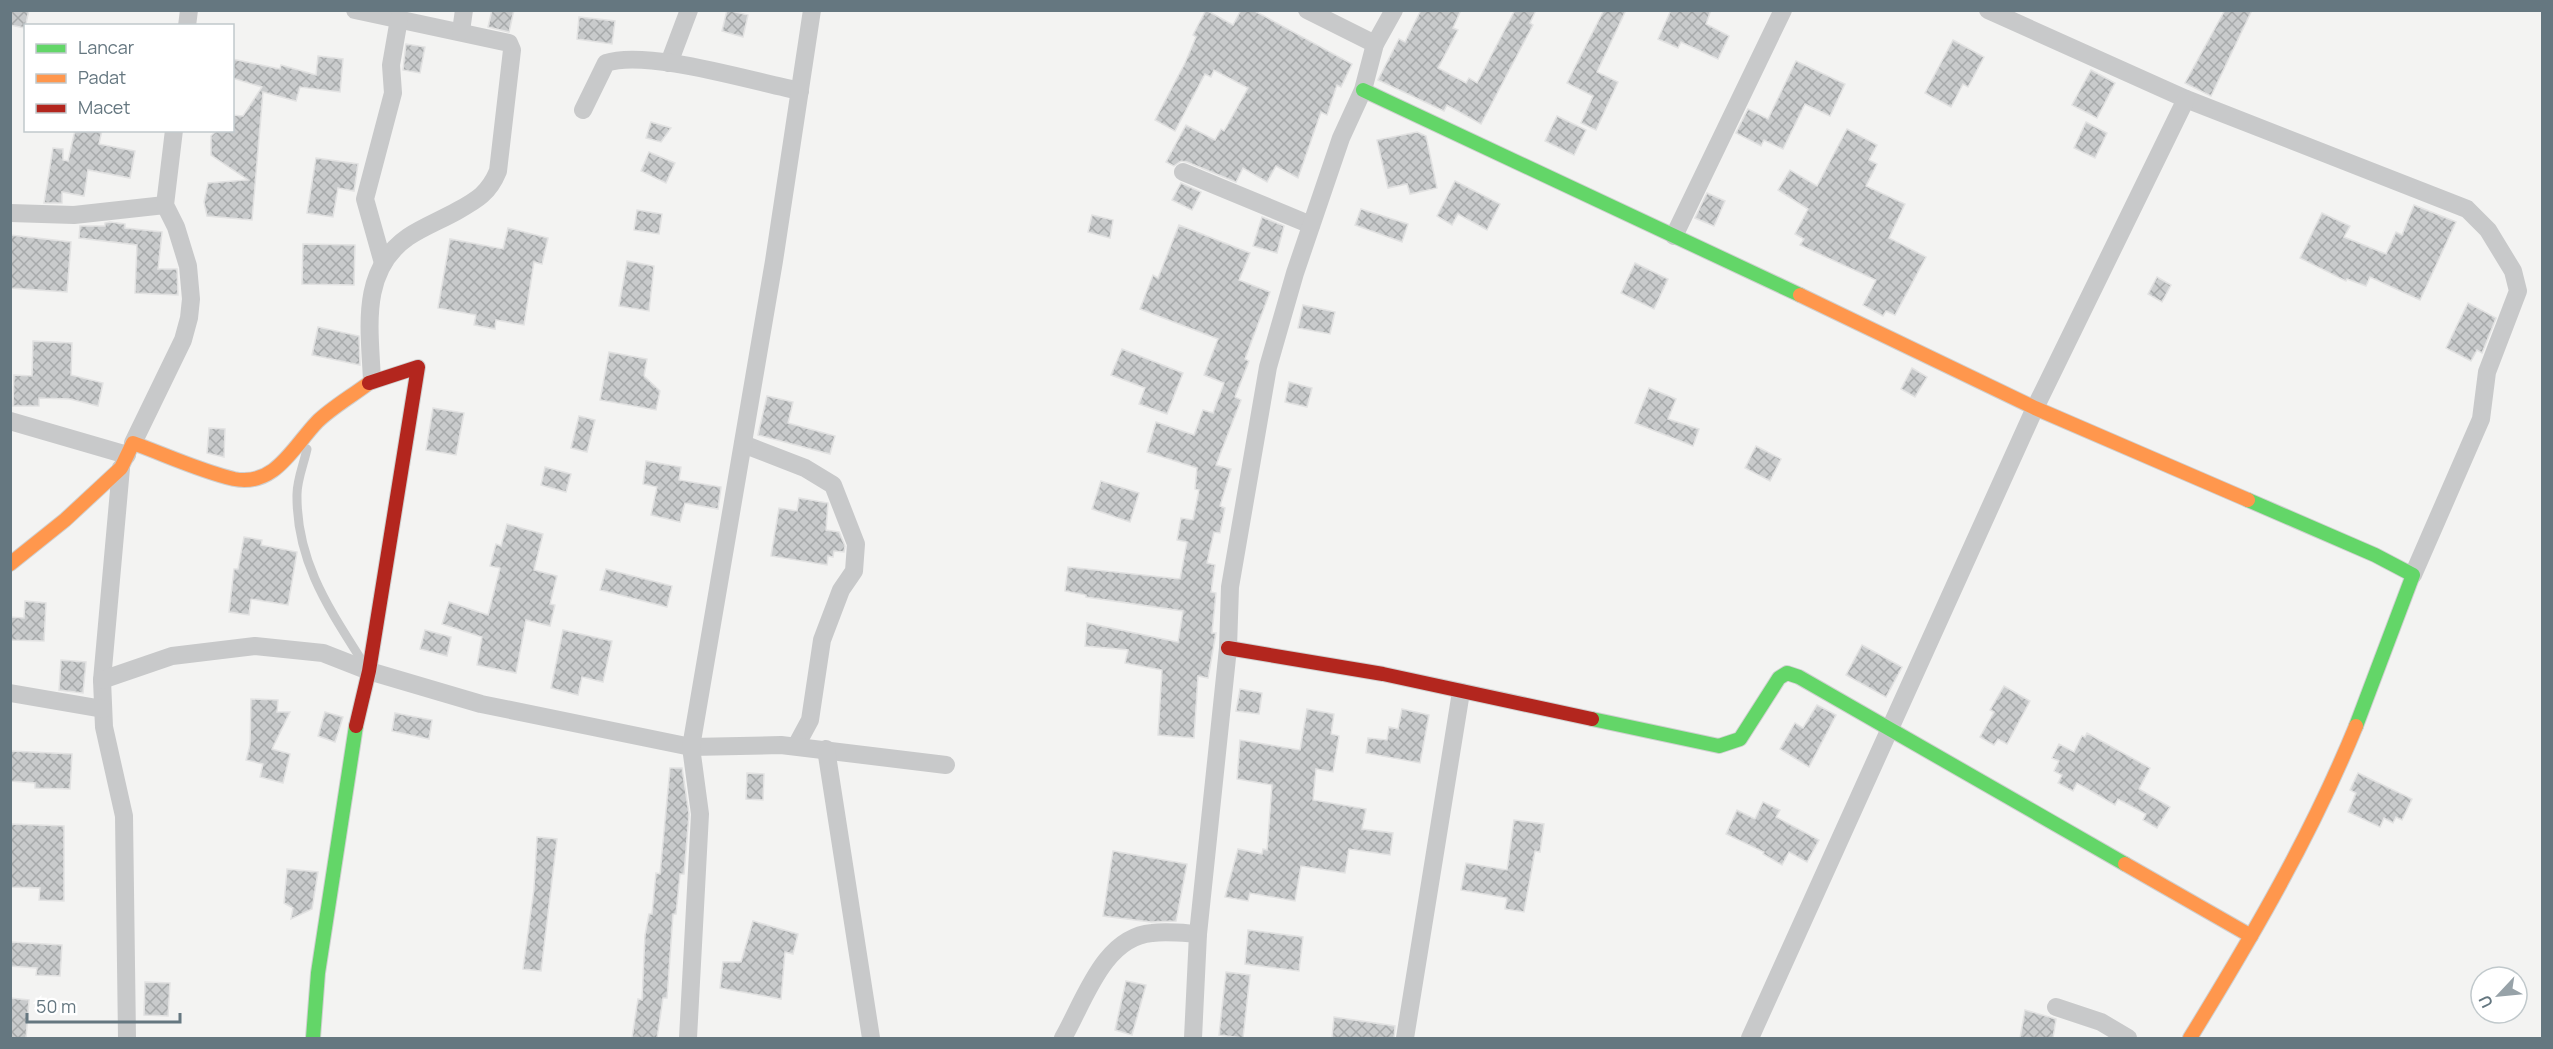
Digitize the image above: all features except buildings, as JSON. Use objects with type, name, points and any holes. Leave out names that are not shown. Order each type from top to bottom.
[{"type":"street","points":[[355,10],[461,31],[509,43],[512,47],[498,171],[492,186],[482,198],[408,238],[378,268],[369,307],[372,381]]},
{"type":"street","points":[[461,31],[464,10]]},
{"type":"street","points":[[669,63],[688,10]]},
{"type":"street","points":[[688,1038],[700,814],[692,747],[708,662],[722,553],[743,444],[812,10]]},
{"type":"street","points":[[1307,10],[1375,44]]},
{"type":"street","points":[[1193,1038],[1198,934],[1228,648],[1230,587],[1268,367],[1311,225],[1341,138],[1363,90],[1375,44],[1394,10]]},
{"type":"street","points":[[1674,236],[1783,10]]},
{"type":"street","points":[[1988,10],[2186,99],[2467,209],[2488,230],[2513,271],[2518,291],[2487,372],[2481,419],[2413,575],[2365,707],[2316,817],[2251,936],[2190,1038]]},
{"type":"street","points":[[383,263],[365,199],[393,93],[391,64],[399,19]]},
{"type":"street","points":[[583,110],[606,63],[618,59],[669,63],[800,91]]},
{"type":"street","points":[[1363,90],[2035,408],[2375,555],[2413,575]]},
{"type":"street","points":[[1750,1038],[2035,408],[2186,99]]},
{"type":"street","points":[[10,564],[65,520],[127,455],[183,340],[191,299],[188,266],[176,227],[165,205],[174,132]]},
{"type":"street","points":[[1183,172],[1311,225]]},
{"type":"street","points":[[10,213],[74,215],[165,205]]},
{"type":"street","points":[[10,421],[127,455],[235,479],[259,478],[275,470],[292,454],[317,422],[372,381],[418,367],[369,671],[351,749],[318,973],[313,1038]]},
{"type":"street","points":[[743,444],[805,468],[833,485],[856,544],[854,571],[841,590],[822,640],[810,720],[796,746]]},
{"type":"street","points":[[127,455],[102,680],[104,727],[124,816],[127,1038]]},
{"type":"street","points":[[102,680],[172,656],[255,646],[323,653],[369,671],[481,704],[692,747],[796,746],[946,765]]},
{"type":"street","points":[[1228,648],[1294,657],[1719,746],[1740,739],[1779,678],[1787,674],[1798,677],[2251,936]]},
{"type":"street","points":[[1405,1038],[1428,878],[1461,692]]},
{"type":"street","points":[[10,693],[103,709]]},
{"type":"street","points":[[826,749],[871,1038]]},
{"type":"street","points":[[1063,1038],[1102,965],[1128,940],[1150,933],[1198,934]]},
{"type":"street","points":[[2056,1007],[2101,1023],[2128,1038]]},
{"type":"lane","points":[[317,422],[307,449],[297,493],[303,544],[318,590],[369,671]]},
{"type":"traffic: fast","points":[[1363,90],[1800,295]]},
{"type":"traffic: fast","points":[[2248,500],[2375,555],[2413,575],[2356,726]]},
{"type":"traffic: fast","points":[[1592,719],[1719,746],[1740,739],[1779,678],[1787,673],[1799,677],[2125,864]]},
{"type":"traffic: fast","points":[[313,1038],[318,973],[356,726]]},
{"type":"traffic: slow","points":[[1800,295],[2035,408],[2248,500]]},
{"type":"traffic: slow","points":[[10,564],[65,520],[121,468],[133,443],[221,476],[248,480],[261,477],[282,463],[317,422],[369,383]]},
{"type":"traffic: slow","points":[[2190,1038],[2236,962],[2300,846],[2356,726]]},
{"type":"traffic: slow","points":[[2125,864],[2251,936]]},
{"type":"traffic: jam","points":[[356,726],[369,671],[418,367],[369,383]]},
{"type":"traffic: jam","points":[[1228,648],[1383,674],[1592,719]]}]
